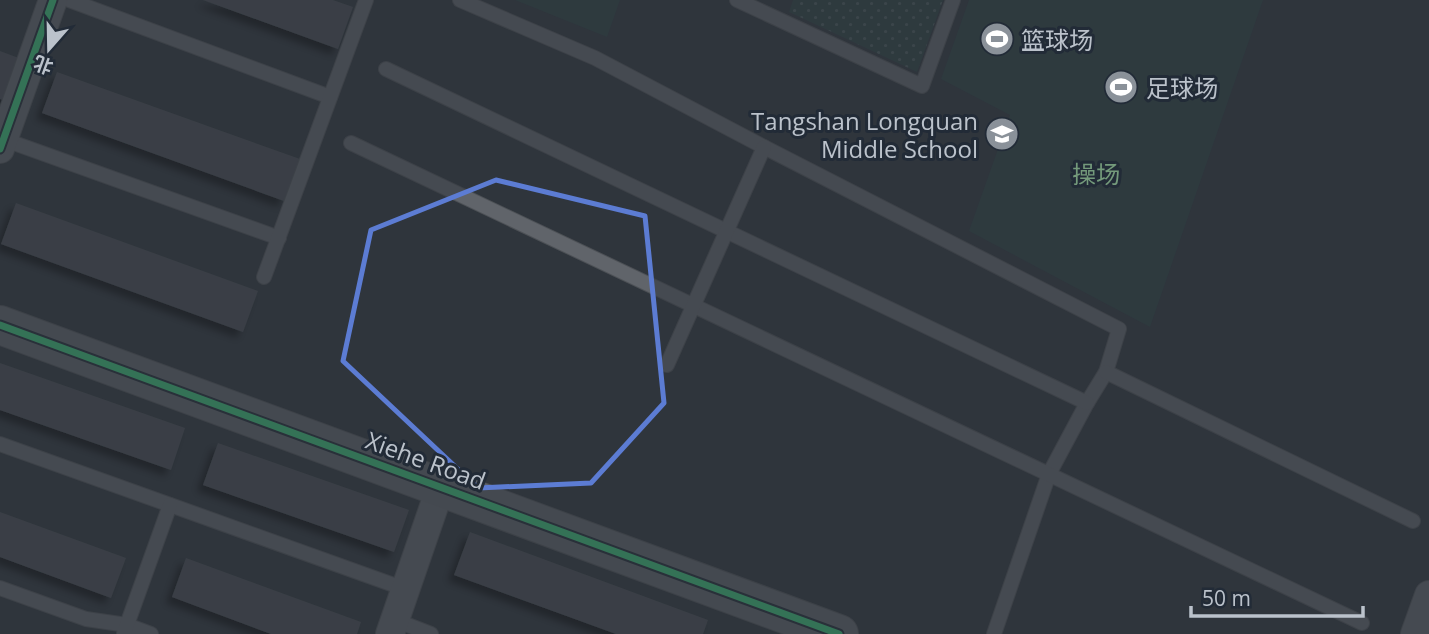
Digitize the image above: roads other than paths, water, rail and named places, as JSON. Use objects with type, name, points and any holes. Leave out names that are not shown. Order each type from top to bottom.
[{"type":"street","points":[[1,142],[53,0]]},
{"type":"street","name":"Xiehe Road","points":[[0,325],[839,634]]},
{"type":"street","points":[[392,627],[441,486]]},
{"type":"street","points":[[1415,634],[1429,595]]},
{"type":"lane","points":[[69,0],[330,97]]},
{"type":"lane","points":[[264,277],[366,0]]},
{"type":"lane","points":[[460,0],[595,58],[1119,329],[1106,372],[1049,474],[994,634]]},
{"type":"lane","points":[[737,0],[922,86],[953,0]]},
{"type":"lane","points":[[386,69],[1087,403]]},
{"type":"lane","points":[[1,142],[279,238]]},
{"type":"lane","points":[[351,143],[1362,623]]},
{"type":"lane","points":[[667,365],[764,147]]},
{"type":"lane","points":[[1106,372],[1413,521]]},
{"type":"lane","points":[[0,444],[405,589]]},
{"type":"lane","points":[[126,630],[170,505]]},
{"type":"lane","points":[[0,588],[86,619],[151,634]]},
{"type":"lane","points":[[392,627],[431,634]]},
{"type":"place","name":"篮球场","points":[[997,39]]},
{"type":"place","name":"足球场","points":[[1121,87]]},
{"type":"place","name":"Tangshan Longquan Middle School","points":[[1002,134]]},
{"type":"park label","name":"操场","points":[[1096,173]]}]
